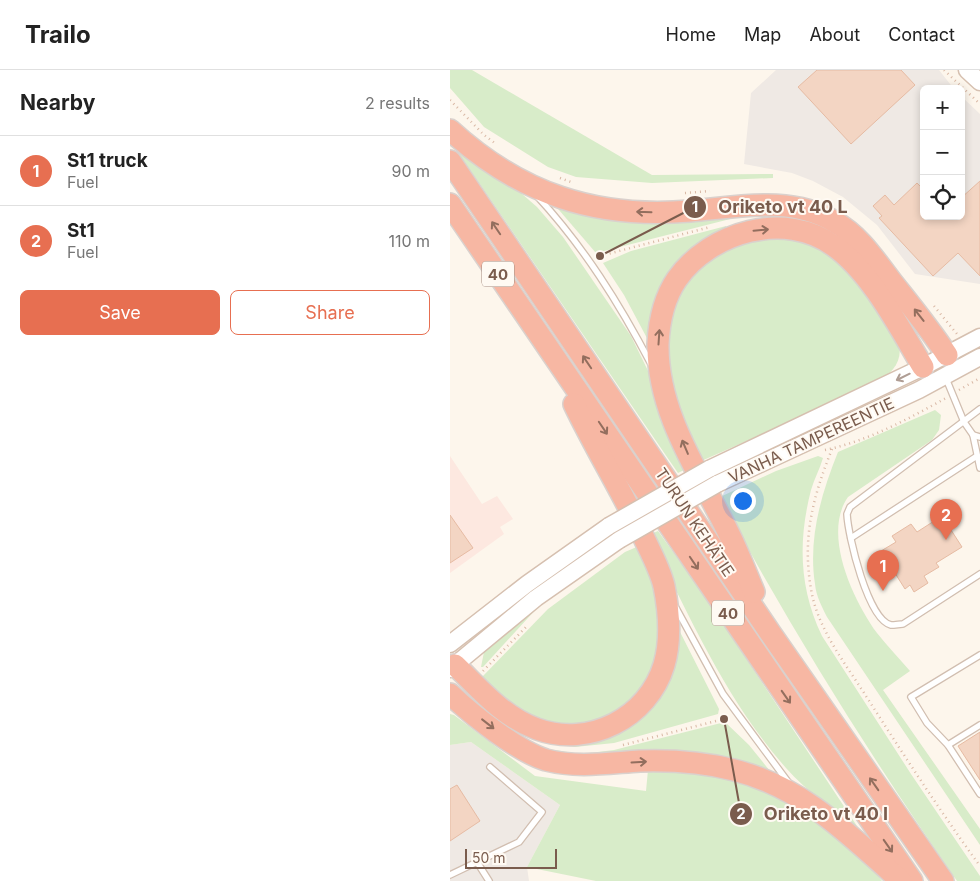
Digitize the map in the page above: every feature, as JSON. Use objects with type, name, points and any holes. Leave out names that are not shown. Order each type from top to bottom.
[{"type":"highway","points":[[450,130],[488,161],[527,184],[568,201],[628,212],[661,213],[762,205],[786,206],[808,210],[835,221],[859,240],[940,328],[946,366]]},
{"type":"highway","name":"TURUN KEHÄTIE","points":[[450,161],[771,634],[929,876]]},
{"type":"highway","name":"TURUN KEHÄTIE","points":[[450,204],[546,345],[929,876]]},
{"type":"highway","points":[[771,634],[732,540],[689,458],[662,386],[659,329],[665,304],[675,281],[692,261],[712,246],[745,232],[770,229],[808,233],[826,240],[847,257],[875,291],[923,367]]},
{"type":"highway","points":[[452,666],[516,720],[564,735],[581,735],[619,722],[642,703],[659,678],[664,664],[668,637],[664,586],[625,499],[594,446],[546,345]]},
{"type":"highway","points":[[450,694],[508,740],[545,760],[584,765],[663,761],[707,764],[766,781],[802,798],[846,831],[902,881]]},
{"type":"main road","points":[[967,70],[980,82]]},
{"type":"main road","name":"VANHA TAMPEREENTIE","points":[[452,666],[536,598],[713,476],[923,367],[946,366],[980,337]]},
{"type":"main road","name":"VANHA TAMPEREENTIE","points":[[450,644],[526,584],[609,526],[946,366],[980,357]]},
{"type":"lane","points":[[527,184],[590,260],[608,286],[662,386]]},
{"type":"lane","points":[[946,366],[953,394],[964,422],[972,436],[980,468]]},
{"type":"lane","points":[[980,409],[850,506],[847,514],[861,581],[882,619],[891,625],[903,624],[980,574]]},
{"type":"lane","points":[[972,436],[980,437]]},
{"type":"lane","points":[[851,538],[977,456]]},
{"type":"lane","points":[[664,586],[723,694],[782,776],[802,798]]},
{"type":"lane","points":[[980,655],[911,697],[927,723],[948,745],[980,794]]},
{"type":"lane","points":[[948,745],[980,725]]},
{"type":"lane","points":[[450,875],[519,842],[542,812],[490,766]]},
{"type":"lane","points":[[477,862],[489,881]]},
{"type":"path","points":[[944,70],[980,104]]},
{"type":"path","points":[[600,256],[719,224]]},
{"type":"path","points":[[980,378],[917,414],[856,441],[832,449],[811,510],[807,556],[814,604],[829,637],[931,797],[980,866]]},
{"type":"shaded area","points":[[776,70],[939,70],[951,85],[920,85],[920,220],[965,220],[965,100],[980,114],[980,284],[915,274],[877,225],[843,197],[813,181],[792,173],[744,164],[751,93]]},
{"type":"shaded area","points":[[450,456],[482,504],[497,496],[513,519],[500,527],[504,534],[450,573]]},
{"type":"shaded area","points":[[471,742],[560,805],[527,867],[529,881],[450,881],[450,745]]},
{"type":"green space","points":[[450,70],[472,70],[652,175],[773,174],[773,178],[652,183],[576,177],[548,167],[484,127],[450,88]]},
{"type":"green space","points":[[451,142],[513,186],[537,207],[563,237],[631,336],[651,377],[686,469],[678,473]]},
{"type":"green space","points":[[553,203],[746,215],[596,253]]},
{"type":"green space","points":[[726,226],[727,229],[704,242],[648,340],[624,295],[603,263],[631,251]]},
{"type":"green space","points":[[768,234],[824,248],[856,277],[899,344],[899,356],[895,367],[877,383],[699,462],[669,389],[667,311],[699,260]]},
{"type":"green space","points":[[935,410],[941,415],[939,430],[932,440],[848,497],[841,512],[838,529],[839,548],[850,585],[868,619],[881,638],[910,671],[883,690],[980,829],[980,845],[827,617],[818,597],[813,567],[813,550],[821,500],[838,452]]},
{"type":"green space","points":[[818,456],[823,458],[811,490],[804,528],[803,546],[805,582],[814,618],[822,636],[911,774],[980,876],[980,881],[957,881],[925,834],[833,692],[775,596],[720,497],[776,471]]},
{"type":"green space","points":[[658,531],[702,592],[859,829],[794,777],[745,714],[710,656],[649,535]]},
{"type":"green space","points":[[639,546],[649,568],[661,611],[658,662],[627,709],[580,727],[549,724],[509,704],[482,677],[548,609],[625,552]]},
{"type":"green space","points":[[549,595],[481,667],[484,652],[489,644]]},
{"type":"green space","points":[[677,626],[719,709],[718,714],[614,743],[575,747],[543,742],[545,738],[628,726]]},
{"type":"green space","points":[[450,714],[454,715],[535,776],[646,791],[648,770],[677,770],[714,775],[753,785],[806,809],[873,869],[882,881],[596,881],[527,867],[560,805],[471,742],[450,745]]},
{"type":"green space","points":[[725,722],[749,745],[774,776],[581,758],[541,748],[581,754],[614,750]]},
{"type":"building","points":[[817,70],[901,70],[915,85],[851,144],[798,87]]},
{"type":"building","points":[[980,181],[980,276],[958,253],[933,276],[879,218],[882,216],[873,206],[885,195],[894,205],[917,183],[920,186],[920,220],[965,220],[965,194]]},
{"type":"building","points":[[450,515],[473,548],[450,563]]},
{"type":"building","points":[[942,516],[962,547],[936,563],[939,567],[924,576],[928,583],[914,592],[910,585],[905,589],[881,551],[896,542],[892,536],[911,524],[917,532]]},
{"type":"building","points":[[980,732],[980,780],[958,746]]},
{"type":"building","points":[[457,785],[480,821],[450,841],[450,789]]},
{"type":"place","name":"Oriketo vt 40 L","points":[[600,256]]},
{"type":"place","name":"St1","points":[[946,540]]},
{"type":"place","name":"St1 truck","points":[[883,591]]},
{"type":"place","name":"Oriketo vt 40 I","points":[[724,719]]}]
